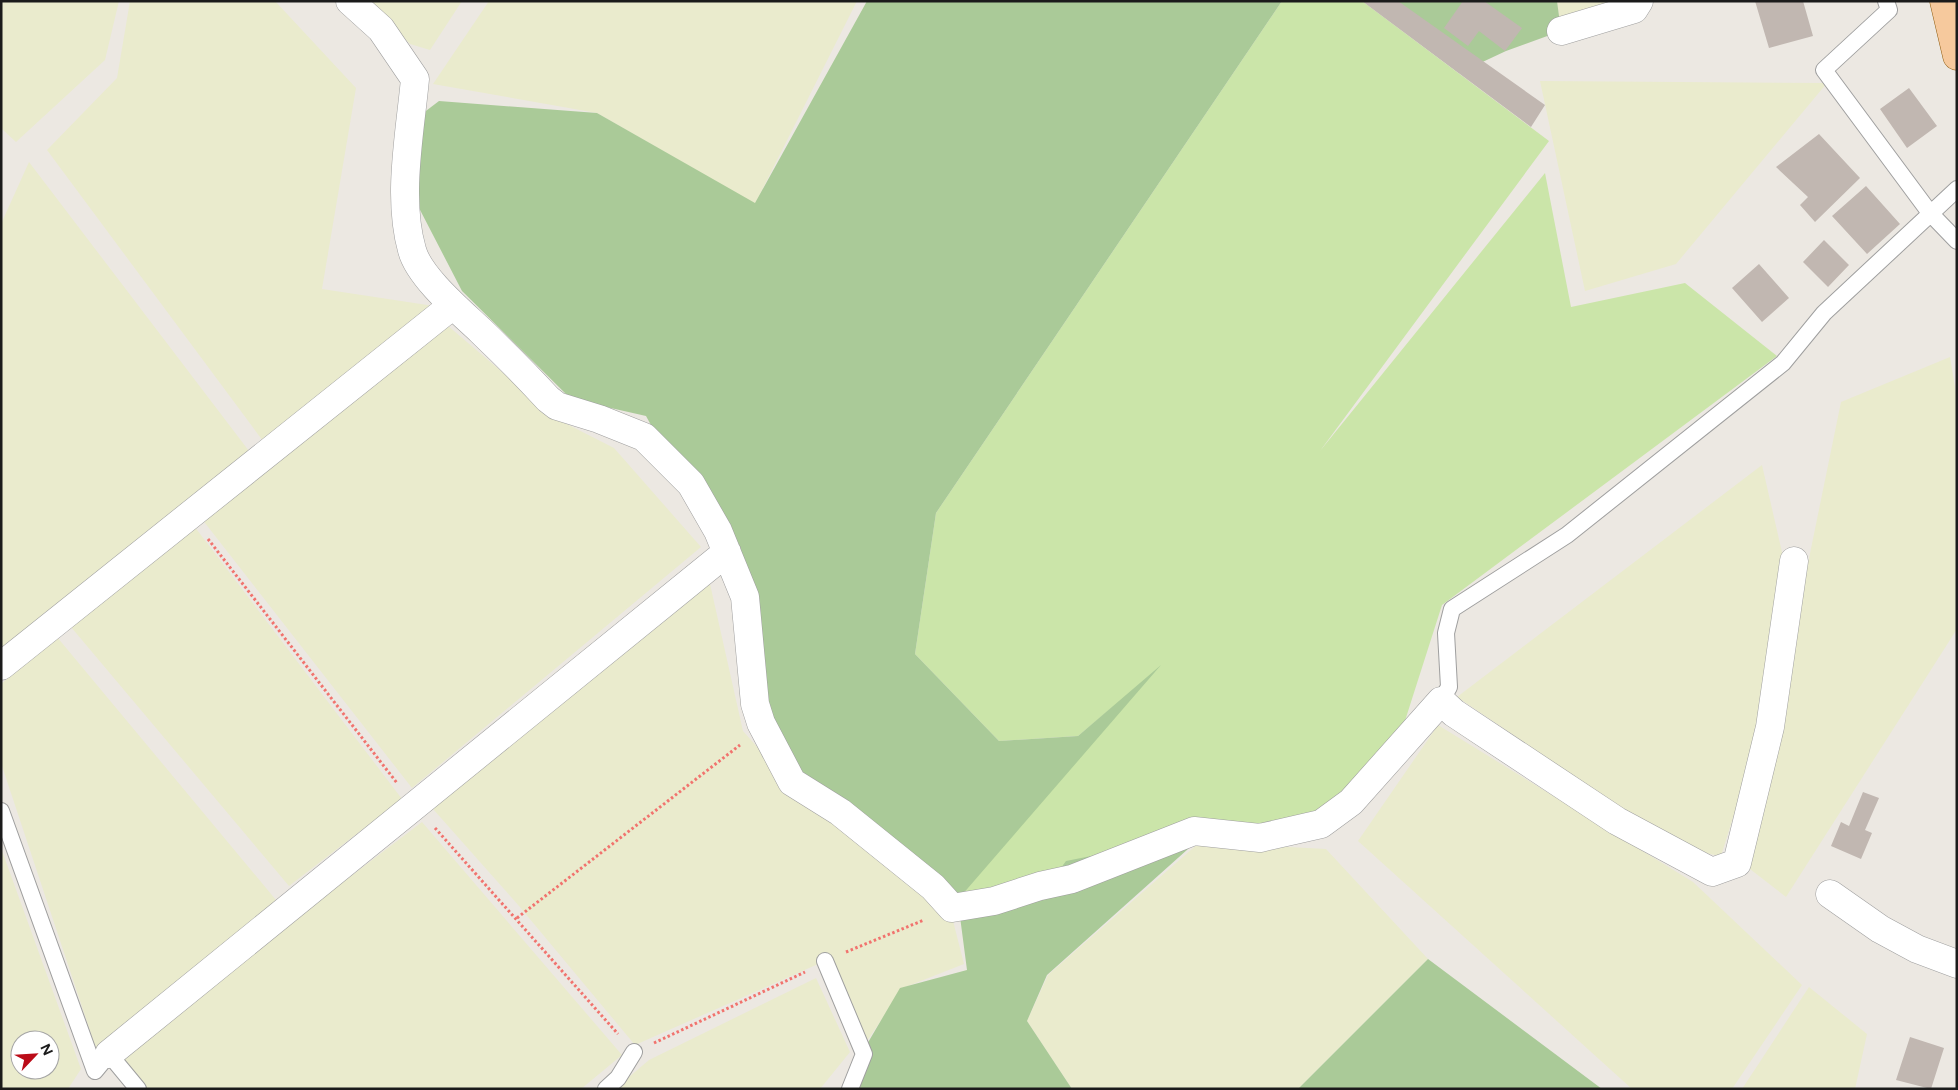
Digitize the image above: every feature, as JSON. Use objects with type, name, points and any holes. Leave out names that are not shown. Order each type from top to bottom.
[{"type":"main road","points":[[1944,1],[1957,56]]},
{"type":"street","points":[[350,1],[381,29],[416,80],[407,169],[406,221],[412,252],[435,285],[453,305],[557,406],[600,419],[644,437],[692,484],[718,531],[745,597],[755,704],[762,723],[792,782],[840,812],[933,887],[952,908],[994,901],[1040,886],[1072,879],[1194,831],[1260,838],[1321,824],[1351,802],[1441,701],[1454,713],[1617,821],[1712,872],[1737,863],[1770,727],[1794,562]]},
{"type":"street","points":[[1561,31],[1634,9],[1639,1]]},
{"type":"street","points":[[1,666],[453,305]]},
{"type":"street","points":[[109,1054],[727,552]]},
{"type":"street","points":[[1830,894],[1880,929],[1909,945],[1957,964]]},
{"type":"lane","points":[[1886,1],[1889,10],[1824,70],[1930,213],[1957,241]]},
{"type":"lane","points":[[1441,701],[1449,687],[1446,633],[1452,609],[1567,535],[1783,363],[1824,314],[1957,189]]},
{"type":"lane","points":[[1,811],[95,1071],[109,1054],[138,1089]]},
{"type":"lane","points":[[825,961],[864,1054],[850,1089]]},
{"type":"lane","points":[[606,1089],[618,1078],[634,1052]]},
{"type":"path","points":[[189,515],[415,805],[634,1052],[788,981],[825,961],[952,908]]},
{"type":"path","points":[[517,918],[741,745],[762,723]]},
{"type":"green space","points":[[1,1],[119,1],[105,60],[16,142],[1,128]]},
{"type":"green space","points":[[130,1],[275,1],[356,88],[322,289],[434,306],[263,441],[47,150],[117,78]]},
{"type":"green space","points":[[367,1],[462,1],[430,50],[410,44]]},
{"type":"green space","points":[[489,1],[857,1],[755,204],[597,113],[433,84]]},
{"type":"green space","points":[[867,1],[1282,1],[936,513],[915,654],[999,741],[1078,736],[1161,665],[955,903],[797,785],[755,704],[745,597],[646,416],[571,399],[462,291],[418,206],[418,117],[439,101],[597,113],[755,203]]},
{"type":"green space","points":[[1282,1],[1362,1],[1549,141],[1320,451],[1545,173],[1571,307],[1685,283],[1777,356],[1442,605],[1403,727],[1343,799],[1293,824],[1193,827],[1050,884],[955,903],[1115,705],[1078,736],[999,741],[915,654],[936,513]]},
{"type":"green space","points":[[1363,1],[1557,1],[1561,31],[1506,51],[1459,73]]},
{"type":"green space","points":[[1557,1],[1608,1],[1561,31]]},
{"type":"green space","points":[[1540,81],[1827,83],[1676,264],[1585,291]]},
{"type":"green space","points":[[29,162],[249,451],[1,649],[1,224]]},
{"type":"green space","points":[[447,325],[557,419],[614,448],[701,547],[412,788],[198,514]]},
{"type":"green space","points":[[1950,357],[1957,399],[1957,629],[1786,897],[1746,866],[1841,402]]},
{"type":"green space","points":[[1762,465],[1784,561],[1759,735],[1721,856],[1682,849],[1457,697]]},
{"type":"green space","points":[[191,522],[402,799],[289,886],[71,627]]},
{"type":"green space","points":[[710,584],[743,731],[790,784],[950,909],[964,964],[903,988],[865,1044],[825,961],[635,1045],[519,906],[433,809]]},
{"type":"green space","points":[[57,637],[276,900],[98,1055],[1,763],[1,684]]},
{"type":"green space","points":[[1438,725],[1693,882],[1802,985],[1732,1089],[1632,1089],[1358,841]]},
{"type":"green space","points":[[422,822],[622,1055],[581,1089],[139,1089],[112,1058]]},
{"type":"green space","points":[[1197,835],[1188,849],[1047,975],[1027,1021],[1072,1089],[850,1089],[863,1051],[900,988],[967,970],[959,909],[1047,887],[1066,861]]},
{"type":"green space","points":[[1200,842],[1326,849],[1428,959],[1298,1089],[1072,1089],[1027,1021],[1048,975]]},
{"type":"green space","points":[[1,848],[81,1069],[68,1089],[1,1089]]},
{"type":"green space","points":[[1428,959],[1602,1089],[1298,1089]]},
{"type":"green space","points":[[816,978],[850,1052],[820,1089],[615,1089],[649,1060]]},
{"type":"green space","points":[[1809,987],[1867,1034],[1855,1089],[1742,1089]]},
{"type":"building","points":[[1362,1],[1398,1],[1545,105],[1531,127]]},
{"type":"building","points":[[1463,1],[1484,1],[1522,28],[1505,51],[1479,31],[1468,46],[1444,28]]},
{"type":"building","points":[[1755,1],[1803,1],[1813,36],[1769,48]]},
{"type":"building","points":[[1909,88],[1937,126],[1907,148],[1880,109]]},
{"type":"building","points":[[1819,134],[1860,178],[1815,222],[1800,205],[1808,197],[1776,167]]},
{"type":"building","points":[[1866,186],[1900,224],[1867,254],[1832,216]]},
{"type":"building","points":[[1824,240],[1849,265],[1828,287],[1803,262]]},
{"type":"building","points":[[1759,264],[1789,298],[1762,322],[1732,288]]},
{"type":"building","points":[[1863,792],[1879,798],[1865,830],[1872,833],[1861,859],[1831,846],[1841,822],[1849,826]]},
{"type":"building","points":[[1910,1037],[1944,1048],[1931,1089],[1896,1080]]}]
